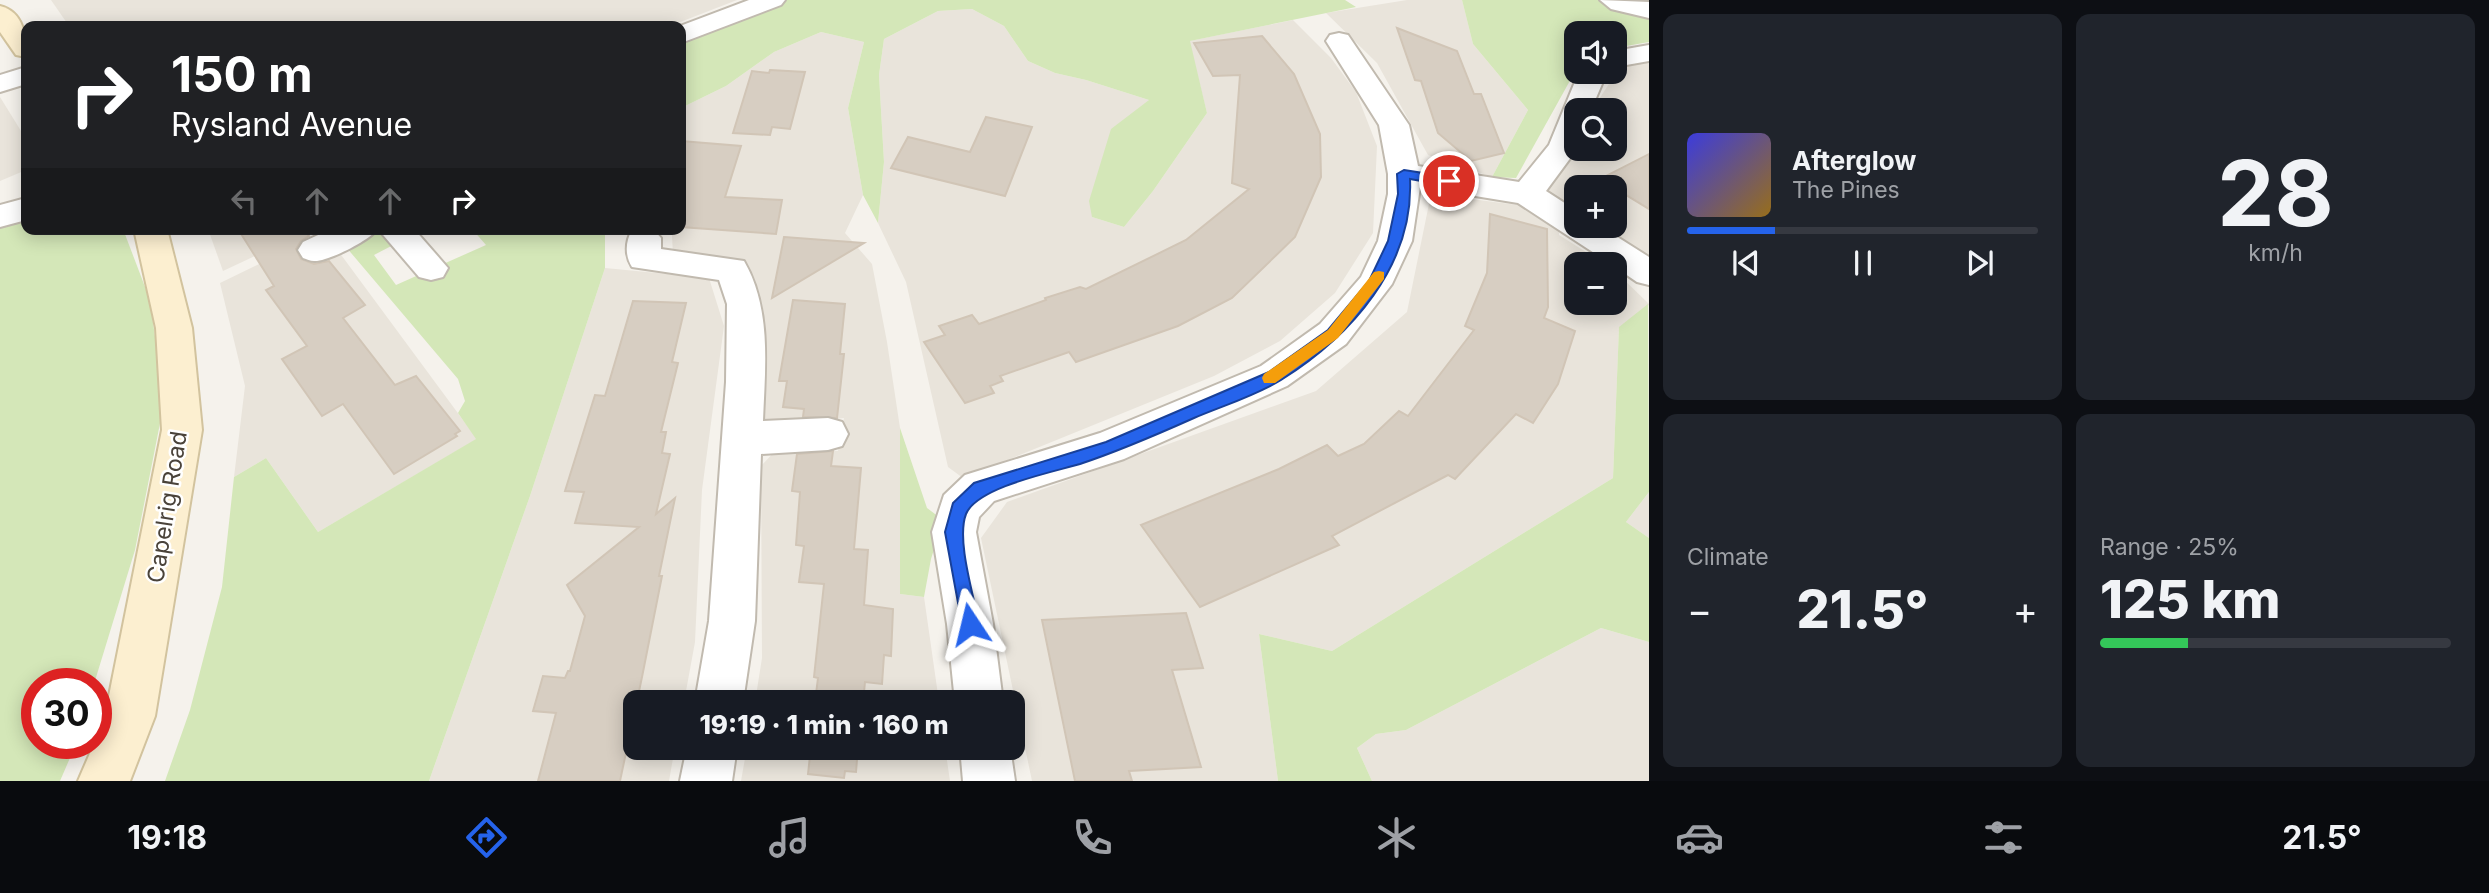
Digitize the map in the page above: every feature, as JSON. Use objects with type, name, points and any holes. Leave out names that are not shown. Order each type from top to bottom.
[{"type":"street","points":[[686,33],[772,0]]},
{"type":"street","points":[[1613,0],[1628,7],[1649,10]]},
{"type":"street","points":[[0,15],[21,42]]},
{"type":"street","points":[[978,690],[970,624],[954,532],[959,508],[980,488],[1110,447],[1274,376],[1333,334],[1376,284],[1395,241],[1404,194],[1404,174],[1394,125],[1339,41]]},
{"type":"street","points":[[1627,57],[1649,53]]},
{"type":"street","points":[[0,84],[21,77]]},
{"type":"street","points":[[1527,194],[1564,144]]},
{"type":"street","points":[[1404,174],[1527,194],[1649,273]]},
{"type":"street","points":[[0,216],[21,210]]},
{"type":"street","name":"Capelrig Road","points":[[104,781],[130,716],[182,430],[174,328],[151,235]]},
{"type":"street","points":[[315,250],[348,235]]},
{"type":"street","points":[[400,235],[431,268]]},
{"type":"street","points":[[644,238],[643,259],[732,270],[745,304],[742,439],[732,621],[721,690]]},
{"type":"street","points":[[742,439],[828,435]]},
{"type":"street","points":[[706,781],[710,760]]},
{"type":"street","points":[[987,760],[989,781]]},
{"type":"shaded area","points":[[51,0],[737,0],[683,21],[66,21]]},
{"type":"shaded area","points":[[1407,0],[1462,0],[1473,44],[1528,110],[1492,177],[1428,155],[1377,63],[1326,13]]},
{"type":"shaded area","points":[[972,9],[1004,26],[1028,61],[1055,73],[1149,100],[1092,217],[1124,227],[1153,191],[1207,113],[1189,41],[1293,20],[1331,58],[1356,92],[1377,146],[1373,233],[1335,293],[1280,341],[1214,376],[963,478],[948,467],[906,282],[878,223],[884,162],[879,75],[884,39],[938,11]]},
{"type":"shaded area","points":[[821,32],[864,42],[848,108],[863,195],[845,233],[872,264],[900,428],[900,594],[924,597],[937,690],[757,690],[762,658],[761,466],[776,450],[838,451],[844,418],[778,425],[759,416],[745,264],[673,256],[672,235],[686,235],[686,106],[726,86],[774,52]]},
{"type":"shaded area","points":[[1649,58],[1649,259],[1613,238],[1627,238],[1627,175],[1564,175],[1564,208],[1543,194],[1568,161],[1627,161],[1627,98],[1600,98],[1609,84],[1627,84],[1627,64]]},
{"type":"shaded area","points":[[0,97],[21,131],[21,172],[0,181]]},
{"type":"shaded area","points":[[1431,194],[1527,206],[1559,228],[1559,235],[1586,252],[1564,252],[1564,315],[1627,315],[1627,283],[1649,305],[1619,328],[1613,478],[1332,651],[1259,634],[1278,781],[1032,781],[1025,748],[1025,690],[1013,690],[981,538],[1007,502],[1316,391],[1407,312]]},
{"type":"shaded area","points":[[210,235],[299,235],[223,271]]},
{"type":"shaded area","points":[[298,245],[312,262],[339,252],[477,439],[318,532],[266,458],[234,477],[245,386],[220,283]]},
{"type":"shaded area","points":[[605,268],[709,278],[724,326],[702,490],[695,642],[686,690],[623,690],[623,760],[673,760],[669,781],[429,781],[530,496]]},
{"type":"shaded area","points":[[1649,492],[1649,538],[1626,522]]},
{"type":"shaded area","points":[[1601,628],[1649,642],[1649,781],[1372,781],[1357,748],[1376,734],[1406,730]]},
{"type":"shaded area","points":[[745,760],[947,760],[950,781],[741,781]]},
{"type":"green space","points":[[786,0],[1345,0],[1356,7],[1190,41],[1207,113],[1153,191],[1124,227],[1092,217],[1089,201],[1111,129],[1149,100],[1055,73],[1028,61],[1004,26],[972,9],[938,11],[884,39],[879,75],[884,162],[878,223],[863,195],[848,108],[864,42],[821,32],[774,52],[726,86],[686,106],[686,42]]},
{"type":"green space","points":[[1462,0],[1601,0],[1616,8],[1649,15],[1649,42],[1627,46],[1627,21],[1564,21],[1564,84],[1568,84],[1516,178],[1492,177],[1528,110],[1473,44]]},
{"type":"green space","points":[[21,220],[21,235],[125,235],[150,300],[164,403],[135,550],[99,668],[21,668],[21,759],[70,759],[60,781],[0,781],[0,227]]},
{"type":"green space","points":[[370,235],[391,235],[397,243],[374,255],[396,285],[486,245],[477,235],[605,235],[605,268],[530,496],[429,781],[165,781],[190,710],[222,587],[234,477],[266,458],[318,532],[476,439],[458,413],[465,401],[458,379],[346,247]]},
{"type":"green space","points":[[1648,304],[1649,492],[1626,522],[1649,538],[1649,642],[1601,628],[1406,730],[1376,734],[1357,748],[1372,781],[1278,781],[1259,634],[1332,651],[1613,478],[1619,327]]},
{"type":"green space","points":[[900,428],[927,508],[943,520],[931,559],[924,597],[900,594]]},
{"type":"building","points":[[1397,28],[1457,51],[1474,94],[1481,94],[1504,153],[1471,161],[1438,133],[1421,81],[1415,80]]},
{"type":"building","points":[[1262,36],[1294,74],[1320,134],[1321,177],[1295,237],[1232,298],[1178,326],[1076,362],[1069,352],[1000,376],[1003,381],[990,386],[994,393],[965,403],[924,342],[945,335],[939,326],[972,315],[979,324],[1046,300],[1045,298],[1080,287],[1086,289],[1186,240],[1249,189],[1232,183],[1240,75],[1213,76],[1194,43]]},
{"type":"building","points":[[770,70],[805,72],[790,129],[772,127],[770,135],[733,133],[752,71],[769,73]]},
{"type":"building","points":[[986,117],[1032,127],[1005,196],[891,168],[908,137],[970,152]]},
{"type":"building","points":[[686,141],[741,146],[725,197],[782,200],[776,234],[686,227]]},
{"type":"building","points":[[1649,154],[1649,209],[1627,196],[1627,175],[1608,175]]},
{"type":"building","points":[[1490,214],[1547,229],[1548,307],[1544,318],[1575,331],[1558,384],[1533,423],[1516,414],[1455,479],[1448,475],[1332,536],[1339,545],[1200,607],[1141,525],[1279,469],[1327,445],[1338,456],[1364,444],[1399,411],[1408,416],[1474,330],[1465,326],[1487,273]]},
{"type":"building","points":[[242,235],[308,235],[296,249],[301,259],[314,264],[329,261],[365,305],[343,318],[395,385],[416,376],[460,431],[455,434],[457,436],[394,474],[343,404],[322,416],[282,359],[307,346],[266,290],[274,286]]},
{"type":"building","points":[[784,237],[864,243],[772,298]]},
{"type":"building","points":[[793,300],[845,304],[840,354],[844,354],[837,418],[803,417],[804,409],[783,407],[787,381],[779,381]]},
{"type":"building","points":[[633,301],[686,303],[672,362],[678,363],[661,432],[666,432],[662,453],[670,454],[656,514],[675,498],[639,690],[623,690],[624,760],[620,781],[538,781],[556,713],[533,711],[543,676],[565,678],[570,671],[585,616],[567,585],[639,527],[575,523],[584,492],[565,491],[595,395],[605,396]]},
{"type":"building","points":[[833,451],[831,466],[861,468],[854,549],[868,550],[864,605],[893,609],[891,656],[884,655],[882,684],[865,682],[864,690],[816,690],[818,678],[814,677],[824,584],[799,582],[804,546],[796,545],[800,492],[792,491],[797,454]]},
{"type":"building","points":[[1186,613],[1203,668],[1172,670],[1201,767],[1129,771],[1132,781],[1075,781],[1042,620]]},
{"type":"building","points":[[810,760],[857,760],[856,772],[845,771],[844,778],[808,774]]},
{"type":"slow traffic","points":[[1270,378],[1333,334],[1376,284],[1379,276]]},
{"type":"route","points":[[970,624],[954,532],[959,508],[980,488],[1110,447],[1274,376],[1333,334],[1376,284],[1395,241],[1404,194],[1404,174],[1449,181]]}]
